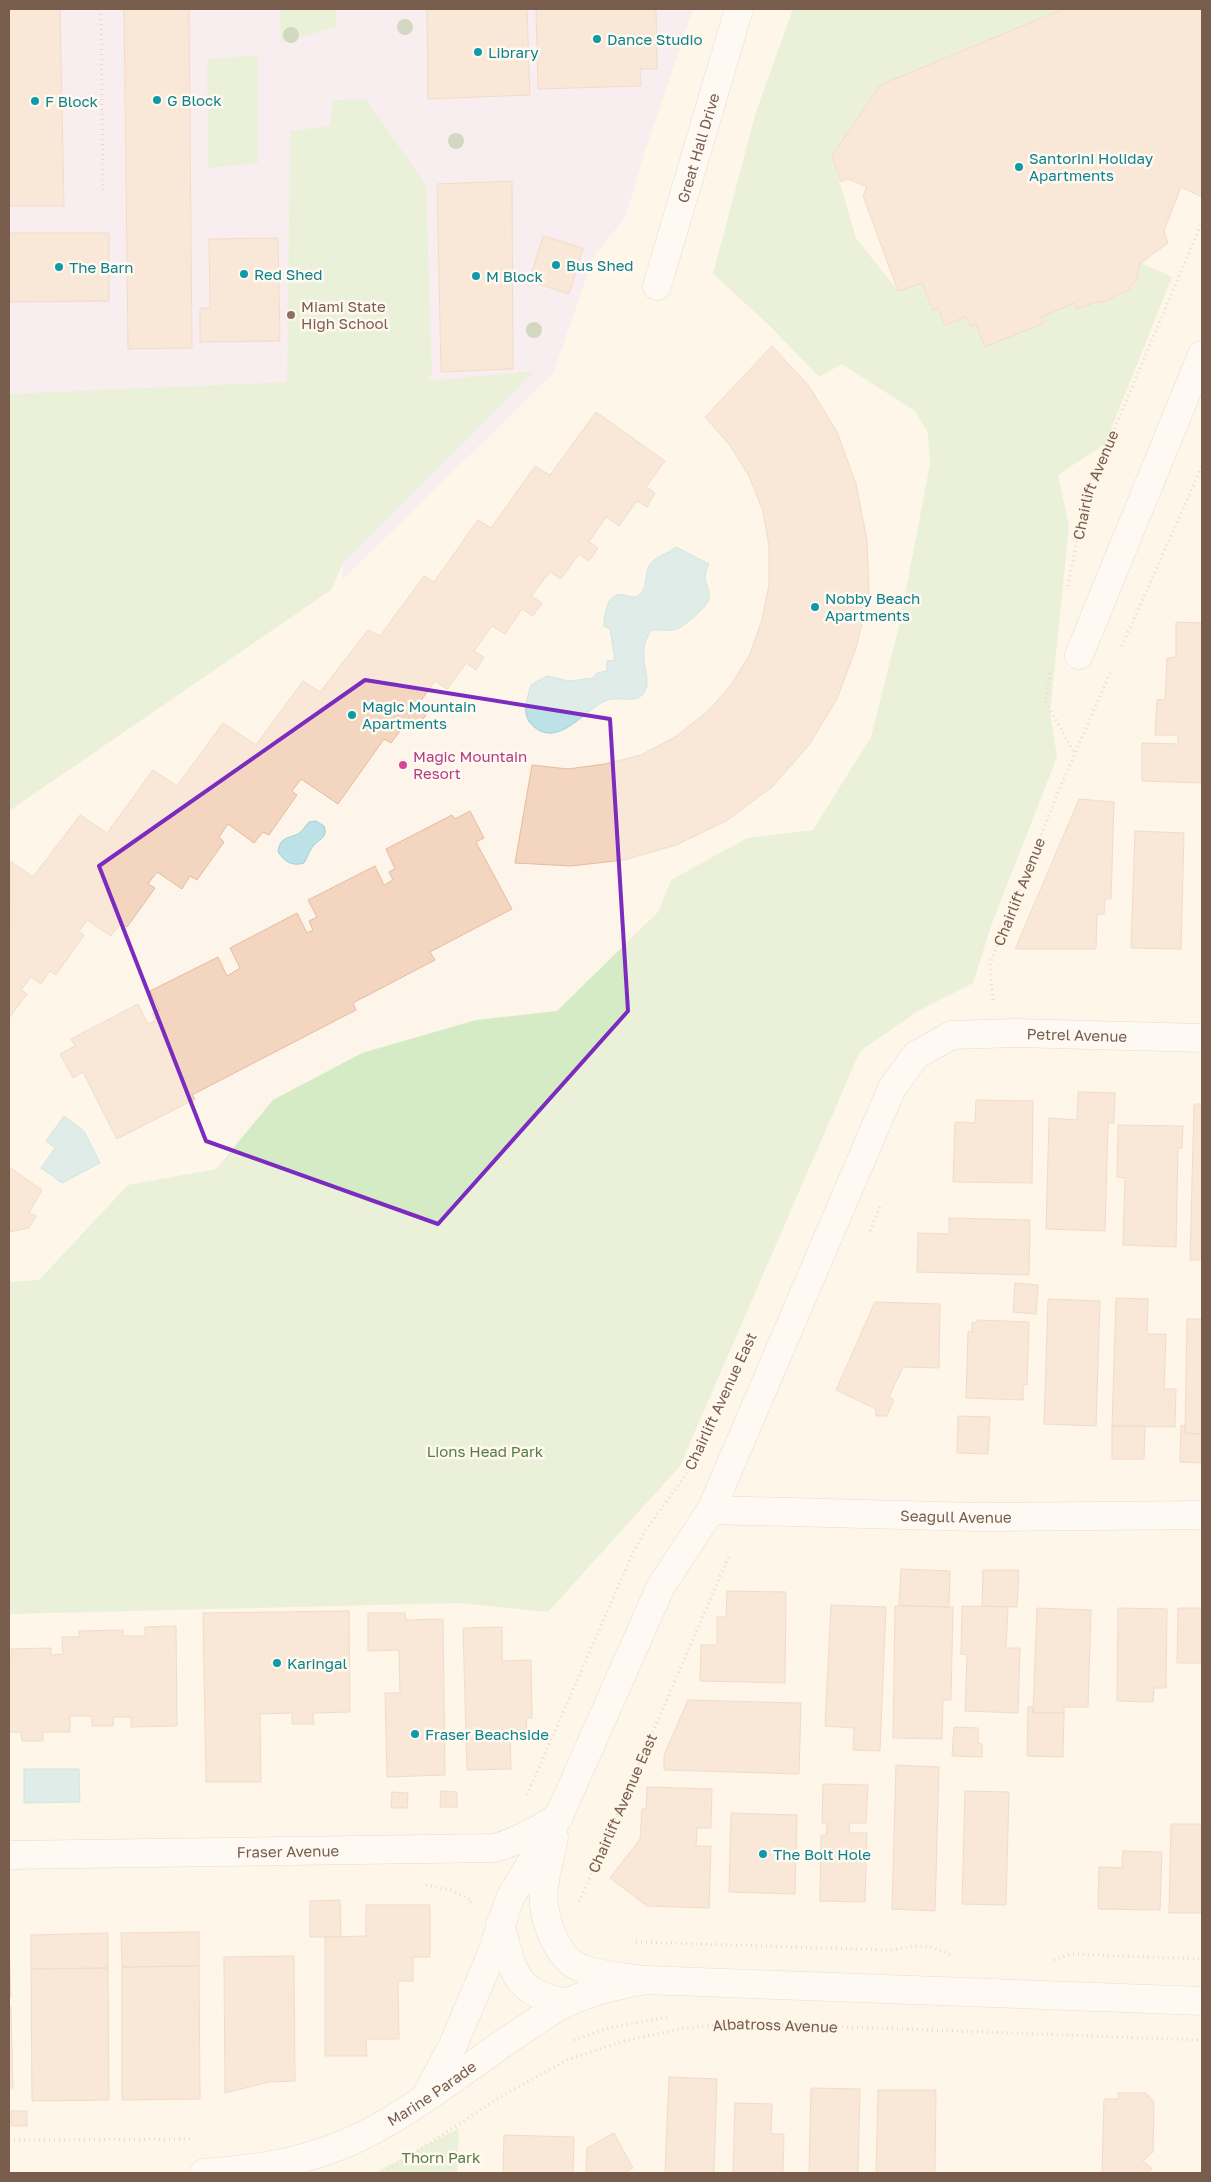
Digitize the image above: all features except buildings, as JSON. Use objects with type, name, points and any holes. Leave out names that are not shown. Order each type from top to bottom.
[{"type":"street","name":"Great Hall Drive","points":[[657,286],[739,9]]},
{"type":"street","points":[[1079,655],[1202,355]]},
{"type":"street","name":"Petrel Avenue","points":[[952,1035],[1202,1038]]},
{"type":"street","name":"Chairlift Avenue East","points":[[425,2098],[453,2046],[490,1958],[510,1898],[559,1816],[661,1586],[711,1510],[892,1088],[916,1055],[952,1035]]},
{"type":"street","name":"Seagull Avenue","points":[[711,1510],[977,1517],[1202,1515]]},
{"type":"street","name":"Chairlift Avenue East","points":[[559,1816],[543,1888],[545,1911],[550,1932],[568,1960],[582,1969],[646,1980]]},
{"type":"street","name":"Fraser Avenue","points":[[9,1855],[494,1848],[512,1843],[531,1834],[559,1816]]},
{"type":"street","points":[[500,1924],[515,1972],[522,1984],[530,1992],[553,2007],[561,1974],[559,1948]]},
{"type":"street","points":[[646,1980],[1202,2002]]},
{"type":"street","name":"Marine Parade","points":[[204,2173],[253,2170],[324,2152],[362,2136],[425,2098],[553,2007],[611,1987],[646,1980]]},
{"type":"path","points":[[101,9],[103,191]]},
{"type":"path","name":"Chairlift Avenue","points":[[1068,588],[1087,493],[1202,222]]},
{"type":"path","points":[[1120,652],[1202,466]]},
{"type":"path","name":"Chairlift Avenue","points":[[993,1034],[994,1004],[990,964],[1075,754],[1112,669]]},
{"type":"path","points":[[1050,672],[1045,700],[1075,754]]},
{"type":"path","name":"Chairlift Avenue East","points":[[525,1799],[632,1555],[645,1531],[693,1466]]},
{"type":"path","name":"Chairlift Avenue East","points":[[579,1907],[579,1900],[729,1556]]},
{"type":"path","points":[[631,1942],[890,1950],[915,1946],[940,1948],[957,1960]]},
{"type":"path","points":[[1049,1962],[1070,1954],[1202,1959]]},
{"type":"path","points":[[567,2042],[608,2028],[674,2016]]},
{"type":"path","name":"Albatross Avenue","points":[[384,2173],[500,2097],[568,2060],[620,2042],[685,2028],[736,2023],[1202,2040]]},
{"type":"path","points":[[9,2140],[196,2139]]},
{"type":"highlighted area","points":[[365,680],[610,719],[628,1011],[438,1224],[206,1141],[99,866]]},
{"type":"shaded area","name":"Miami State High School","points":[[9,9],[693,9],[645,151],[625,218],[594,256],[553,374],[343,579],[332,410],[9,425]]},
{"type":"green space","points":[[280,9],[336,9],[336,27],[281,43]]},
{"type":"green space","name":"Lions Head Park","points":[[793,9],[1063,9],[880,85],[832,156],[856,238],[898,291],[922,283],[933,310],[938,308],[945,325],[966,317],[971,326],[976,324],[985,347],[1043,323],[1041,317],[1074,303],[1077,309],[1099,301],[1101,303],[1122,294],[1135,283],[1141,263],[1172,277],[1105,444],[1058,475],[1069,526],[1050,712],[1057,757],[991,926],[973,983],[918,1011],[860,1051],[680,1466],[548,1612],[459,1603],[9,1614],[9,1282],[39,1280],[128,1185],[216,1169],[273,1100],[362,1053],[476,1020],[557,1011],[658,912],[671,880],[747,838],[813,830],[871,737],[900,622],[930,464],[928,433],[915,411],[842,364],[819,377],[770,326],[713,274],[756,112]]},
{"type":"green space","points":[[258,55],[258,163],[208,168],[207,59]]},
{"type":"green space","points":[[366,99],[426,185],[432,373],[428,381],[534,371],[343,563],[331,590],[9,811],[9,394],[287,382],[290,131],[330,126],[333,100]]},
{"type":"green space","name":"Thorn Park","points":[[459,2128],[457,2173],[375,2173]]},
{"type":"water","points":[[676,547],[709,564],[705,579],[709,598],[701,611],[680,627],[670,630],[652,630],[646,639],[644,648],[647,681],[643,694],[636,699],[607,700],[572,725],[553,733],[543,732],[534,727],[526,712],[526,701],[531,685],[547,676],[569,681],[593,678],[597,673],[607,671],[607,661],[615,660],[610,629],[604,626],[606,610],[610,600],[618,595],[633,597],[639,595],[645,585],[650,564]]},
{"type":"water","points":[[316,821],[324,826],[325,833],[312,847],[304,863],[292,864],[283,858],[278,852],[282,841],[300,833],[309,822]]},
{"type":"water","points":[[64,1116],[84,1131],[100,1163],[62,1183],[41,1168],[55,1148],[46,1141]]},
{"type":"water","points":[[24,1769],[79,1769],[80,1802],[24,1803]]},
{"type":"place","name":"Dance Studio","points":[[597,39]]},
{"type":"place","name":"Library","points":[[478,52]]},
{"type":"place","name":"G Block","points":[[157,100]]},
{"type":"place","name":"F Block","points":[[35,101]]},
{"type":"place","name":"Santorini Holiday Apartments","points":[[1019,167]]},
{"type":"place","name":"Bus Shed","points":[[556,265]]},
{"type":"place","name":"The Barn","points":[[59,267]]},
{"type":"place","name":"Red Shed","points":[[244,274]]},
{"type":"place","name":"M Block","points":[[476,276]]},
{"type":"place","name":"Miami State High School","points":[[291,315]]},
{"type":"place","name":"Nobby Beach Apartments","points":[[815,607]]},
{"type":"place","name":"Magic Mountain Apartments","points":[[352,715]]},
{"type":"place","name":"Magic Mountain Resort","points":[[403,765]]},
{"type":"place","name":"Karingal","points":[[277,1663]]},
{"type":"place","name":"Fraser Beachside","points":[[415,1734]]},
{"type":"place","name":"The Bolt Hole","points":[[763,1854]]}]
